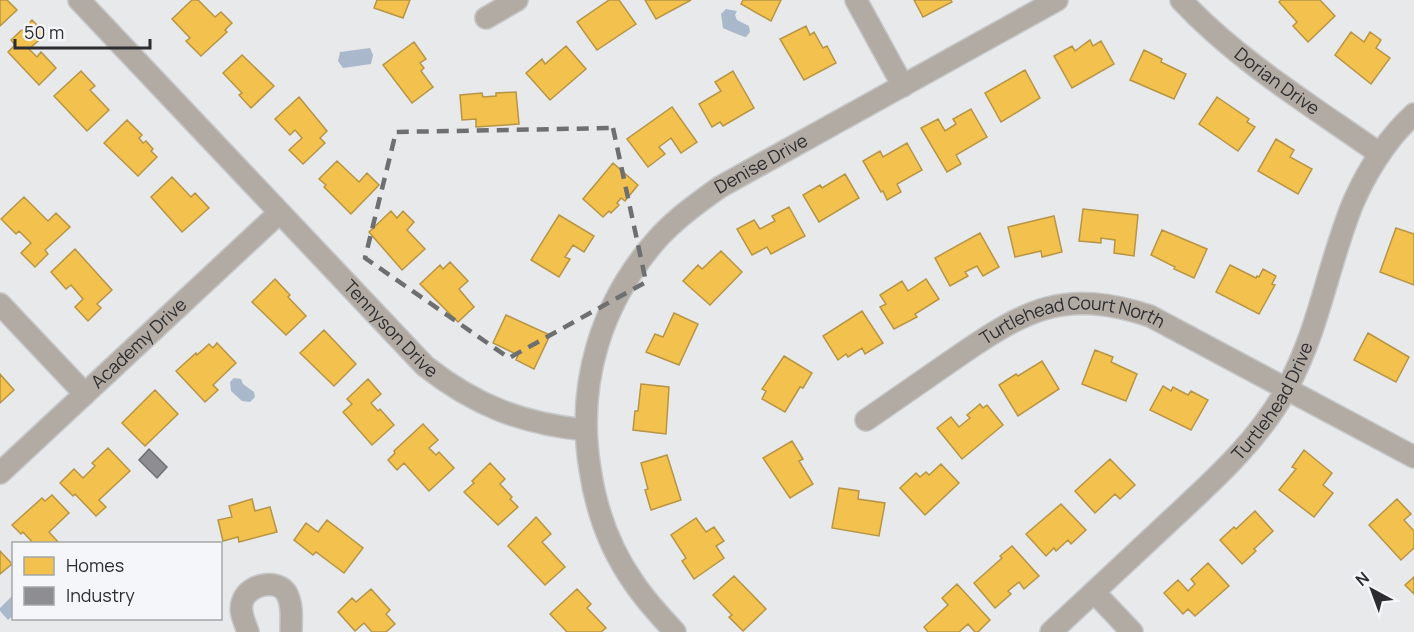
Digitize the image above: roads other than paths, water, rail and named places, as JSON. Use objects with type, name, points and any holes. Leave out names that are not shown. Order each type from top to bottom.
[{"type":"street","name":"Tennyson Drive","points":[[79,0],[407,348],[443,380],[475,400],[511,415],[547,425],[585,430]]},
{"type":"street","points":[[486,18],[517,0]]},
{"type":"street","points":[[856,0],[903,86]]},
{"type":"street","name":"Denise Drive","points":[[585,430],[588,383],[601,334],[629,279],[661,236],[689,209],[720,187],[1057,0]]},
{"type":"street","name":"Dorian Drive","points":[[1181,0],[1216,35],[1380,154]]},
{"type":"street","name":"Turtlehead Drive","points":[[1051,632],[1219,475],[1262,428],[1287,389],[1302,359],[1352,204],[1380,154],[1414,114]]},
{"type":"street","name":"Academy Drive","points":[[0,473],[279,213]]},
{"type":"street","points":[[0,304],[85,394]]},
{"type":"street","name":"Turtlehead Court North","points":[[866,420],[1001,327],[1039,310],[1074,304],[1121,307],[1149,316],[1414,457]]},
{"type":"street","points":[[585,430],[592,486],[599,513],[612,545],[633,582],[675,632]]},
{"type":"street","points":[[248,632],[241,613],[243,600],[250,591],[260,585],[275,585],[285,592],[291,605],[291,632]]},
{"type":"street","points":[[1094,592],[1132,632]]},
{"type":"water","points":[[726,9],[737,11],[735,15],[737,20],[749,26],[750,32],[746,37],[723,28],[721,14]]},
{"type":"water","points":[[370,48],[373,55],[371,64],[343,68],[338,61],[340,52]]},
{"type":"water","points":[[234,378],[241,379],[243,384],[254,392],[255,397],[250,402],[242,401],[231,391],[230,382]]},
{"type":"water","points":[[12,596],[12,616],[8,620],[0,608]]}]
